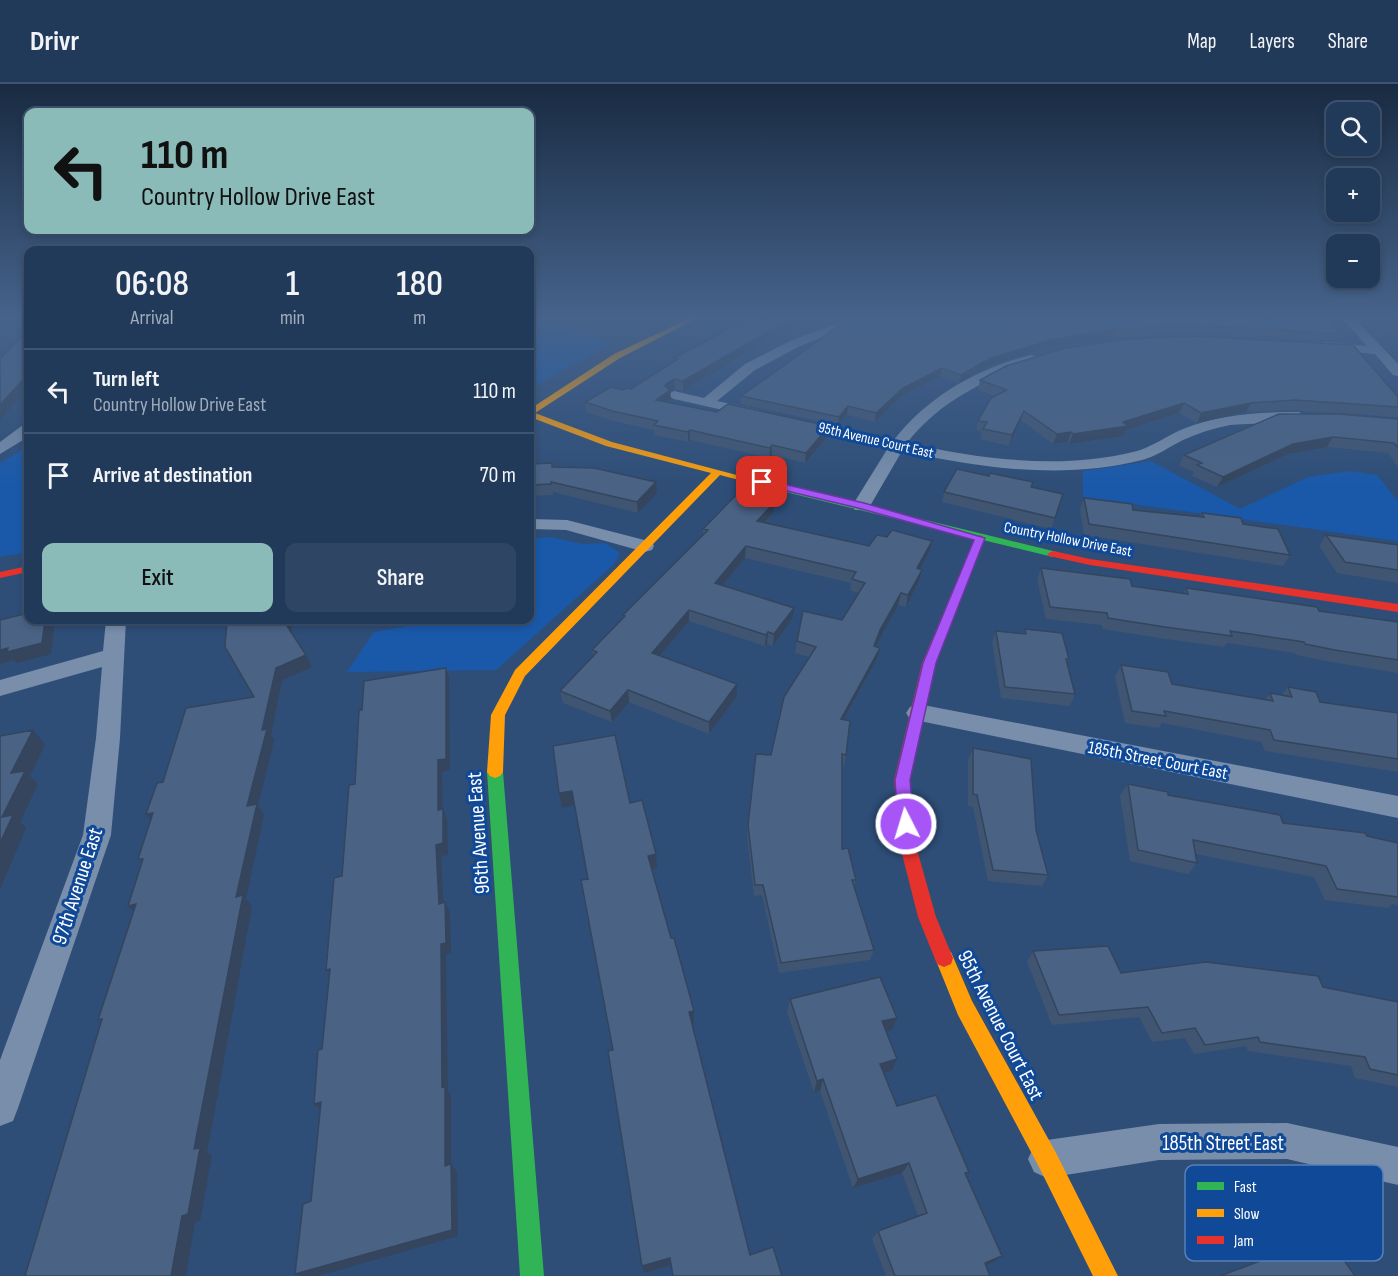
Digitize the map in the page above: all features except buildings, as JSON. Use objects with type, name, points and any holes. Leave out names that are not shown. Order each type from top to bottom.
[{"type":"street","points":[[534,410],[589,375]]},
{"type":"street","points":[[707,402],[741,375]]},
{"type":"street","points":[[861,506],[898,445],[911,429],[934,406],[960,387],[988,375]]},
{"type":"street","name":"95th Avenue Court East","points":[[674,395],[958,459],[1002,465],[1080,465],[1142,455],[1192,430],[1225,422],[1316,416]]},
{"type":"street","name":"Country Hollow Drive East","points":[[534,415],[609,444],[980,538],[1090,562],[1398,608]]},
{"type":"street","points":[[0,449],[24,433]]},
{"type":"street","name":"96th Avenue East","points":[[532,1276],[494,758],[498,715],[520,673],[717,473]]},
{"type":"street","points":[[534,524],[567,525],[645,546]]},
{"type":"street","name":"95th Avenue Court East","points":[[980,538],[930,663],[902,780],[908,846],[927,917],[964,1008],[1047,1159],[1106,1276]]},
{"type":"street","points":[[0,575],[24,570]]},
{"type":"street","name":"97th Avenue East","points":[[0,1108],[96,835],[108,738],[116,624]]},
{"type":"street","points":[[0,688],[113,656]]},
{"type":"street","name":"185th Street Court East","points":[[918,713],[1398,807]]},
{"type":"street","name":"185th Street East","points":[[1047,1159],[1159,1142],[1287,1141],[1398,1166]]},
{"type":"shaded area","points":[[534,375],[556,375],[534,387]]},
{"type":"shaded area","points":[[24,448],[24,553],[0,557],[0,463]]},
{"type":"shaded area","points":[[1151,461],[1240,509],[1308,477],[1350,471],[1377,475],[1398,501],[1398,541],[1083,497],[1083,471]]},
{"type":"shaded area","points":[[550,537],[582,544],[605,543],[620,553],[614,564],[496,670],[347,672],[374,632],[403,627],[407,624],[534,624],[534,539]]},
{"type":"traffic: fast","points":[[773,486],[1053,554]]},
{"type":"traffic: fast","points":[[495,772],[532,1276]]},
{"type":"traffic: slow","points":[[534,409],[588,375]]},
{"type":"traffic: slow","points":[[534,416],[609,444],[773,486]]},
{"type":"traffic: slow","points":[[495,772],[498,715],[520,673],[717,473]]},
{"type":"traffic: slow","points":[[944,958],[965,1008],[1047,1159],[1106,1276]]},
{"type":"traffic: jam","points":[[944,958],[927,917],[908,846],[902,780],[929,663],[980,538]]},
{"type":"traffic: jam","points":[[1053,554],[1090,562],[1398,608]]},
{"type":"traffic: jam","points":[[0,575],[24,570]]},
{"type":"route","points":[[762,482],[980,538],[930,663],[902,780],[906,824]]}]
